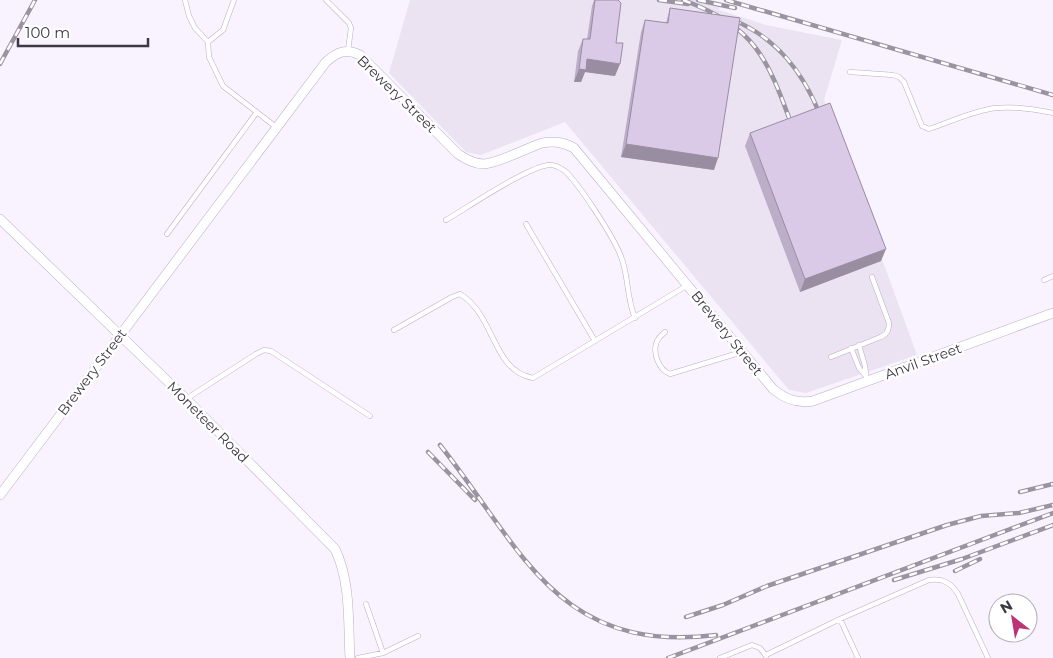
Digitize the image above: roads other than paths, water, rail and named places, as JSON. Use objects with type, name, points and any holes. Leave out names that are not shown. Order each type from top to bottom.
[{"type":"street","name":"Brewery Street","points":[[0,495],[326,62],[336,54],[348,51],[360,55],[466,160],[476,163],[491,162],[551,141],[574,148],[773,389],[792,401]]},
{"type":"street","name":"Moneteer Road","points":[[0,219],[186,399],[335,549],[345,580],[350,658]]},
{"type":"street","name":"Anvil Street","points":[[792,401],[802,403],[813,402],[866,379],[1053,313]]},
{"type":"lane","points":[[185,0],[185,6],[192,22],[200,35],[208,42],[210,57],[222,86],[276,127]]},
{"type":"lane","points":[[208,42],[223,30],[234,0]]},
{"type":"lane","points":[[326,0],[349,23],[351,28],[348,51]]},
{"type":"lane","points":[[850,72],[899,77],[904,82],[922,126],[929,129],[977,112],[995,108],[1016,107],[1053,113]]},
{"type":"lane","points":[[167,234],[257,112]]},
{"type":"lane","points":[[446,220],[511,181],[542,166],[552,165],[564,171],[579,188],[621,255],[629,303],[635,318]]},
{"type":"lane","points":[[526,224],[595,341]]},
{"type":"lane","points":[[1044,280],[1053,276]]},
{"type":"lane","points":[[831,356],[885,335],[889,329],[889,323],[872,277]]},
{"type":"lane","points":[[394,330],[460,294],[467,298],[488,326],[504,360],[514,371],[533,378],[688,286]]},
{"type":"lane","points":[[665,332],[658,339],[655,347],[660,366],[665,372],[670,374],[742,352]]},
{"type":"lane","points":[[859,346],[865,366],[866,379]]},
{"type":"lane","points":[[851,348],[859,368],[866,379]]},
{"type":"lane","points":[[186,399],[264,350],[271,351],[370,416]]},
{"type":"lane","points":[[720,658],[752,645],[760,648],[766,657],[840,619],[930,580],[940,579],[953,586],[958,594],[988,658]]},
{"type":"lane","points":[[366,604],[383,653]]},
{"type":"lane","points":[[840,619],[858,658]]},
{"type":"lane","points":[[358,658],[383,653],[418,636]]},
{"type":"railway","points":[[0,64],[35,0]]},
{"type":"railway","points":[[659,0],[688,4]]},
{"type":"railway","points":[[683,0],[727,21],[755,47],[775,81],[792,126]]},
{"type":"railway","points":[[698,0],[735,8]]},
{"type":"railway","points":[[726,0],[1053,95]]},
{"type":"railway","points":[[733,20],[763,36],[787,58],[797,71],[820,115]]},
{"type":"railway","points":[[440,445],[522,556],[550,586],[581,611],[617,628],[662,637],[716,635]]},
{"type":"railway","points":[[428,452],[475,500]]},
{"type":"railway","points":[[1020,492],[1053,484]]},
{"type":"railway","points":[[686,617],[723,605],[767,586],[947,525],[981,516],[1019,513],[1053,505]]},
{"type":"railway","points":[[668,658],[1053,513]]},
{"type":"railway","points":[[894,580],[962,559],[1053,525]]},
{"type":"railway","points":[[955,571],[980,559]]}]
